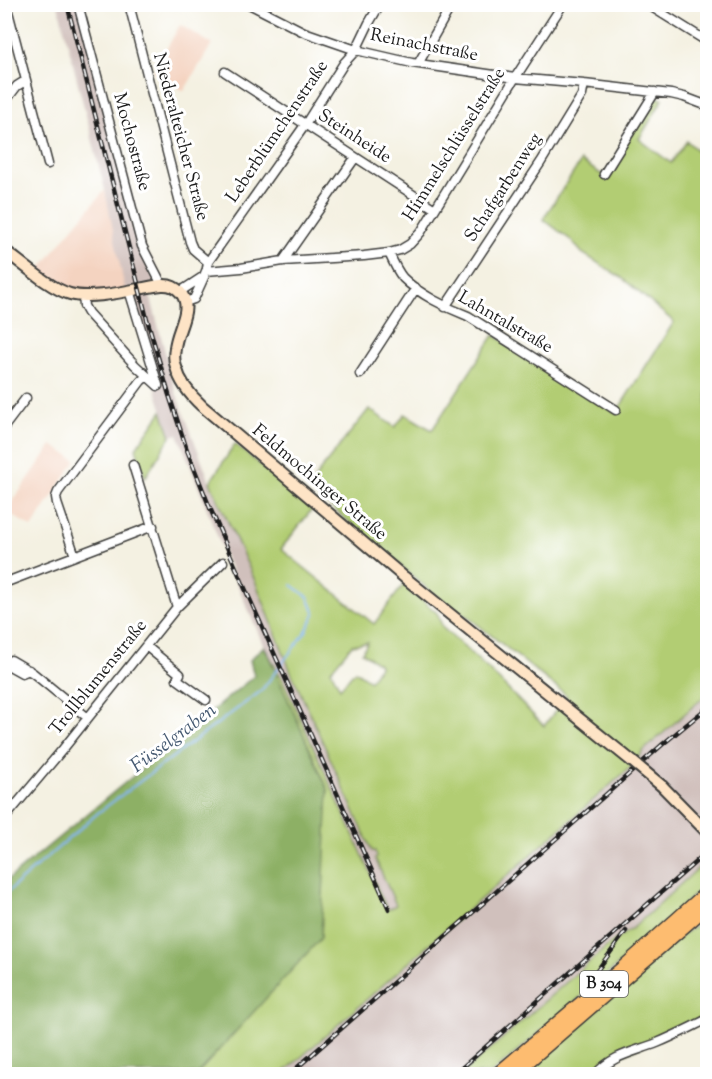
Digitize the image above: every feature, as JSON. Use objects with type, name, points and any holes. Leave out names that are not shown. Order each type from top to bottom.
[{"type":"main road","points":[[4,249],[60,290],[73,294],[106,294],[162,285],[171,286],[180,291],[185,302]]},
{"type":"main road","name":"Feldmochinger Straße","points":[[185,302],[185,313],[174,351],[176,367],[189,394],[404,577],[708,823]]},
{"type":"main road","name":"Feldmochinger Straße","points":[[662,786],[708,833]]},
{"type":"main road","name":"B 304","points":[[497,1074],[622,968],[708,891]]},
{"type":"main road","name":"B 304","points":[[514,1074],[708,906]]},
{"type":"street","points":[[6,4],[48,164]]},
{"type":"street","name":"Mochostraße","points":[[78,4],[142,246],[162,285]]},
{"type":"street","name":"Niederalteicher Straße","points":[[129,4],[190,242],[206,270]]},
{"type":"street","name":"Reinachstraße","points":[[249,4],[304,32],[356,50],[418,64],[515,78],[655,92],[708,106]]},
{"type":"street","name":"Leberblümchenstraße","points":[[185,302],[194,299],[206,270],[305,125],[344,63],[356,50],[380,4]]},
{"type":"street","points":[[418,64],[452,4]]},
{"type":"street","name":"Himmelschlüsselstraße","points":[[206,270],[241,268],[283,261],[389,253],[410,244],[421,232],[563,4]]},
{"type":"street","points":[[647,4],[708,42]]},
{"type":"street","name":"Steinheide","points":[[225,72],[435,209]]},
{"type":"street","points":[[4,103],[17,86],[25,81]]},
{"type":"street","name":"Schafgarbenweg","points":[[445,307],[541,162],[582,95],[584,84]]},
{"type":"street","points":[[604,174],[655,92]]},
{"type":"street","points":[[283,261],[355,158]]},
{"type":"street","name":"Lahntalstraße","points":[[389,253],[398,272],[416,288],[445,307],[468,316],[616,410]]},
{"type":"street","points":[[180,291],[206,270]]},
{"type":"street","points":[[360,374],[416,288]]},
{"type":"street","points":[[83,295],[84,306],[88,314],[158,386],[129,290]]},
{"type":"street","points":[[75,556],[57,503],[58,492],[147,376]]},
{"type":"street","points":[[4,427],[26,398]]},
{"type":"street","points":[[133,465],[177,607]]},
{"type":"street","points":[[4,583],[153,526]]},
{"type":"street","name":"Trollblumenstraße","points":[[4,819],[177,607],[224,562]]},
{"type":"street","points":[[146,646],[180,674],[177,679],[206,700]]},
{"type":"street","points":[[5,664],[22,673],[29,670],[88,718]]},
{"type":"street","points":[[596,1074],[610,1060],[624,1053],[655,1043],[708,1019]]},
{"type":"shaded area","points":[[58,5],[81,5],[146,250],[164,278],[149,291],[175,390],[210,482],[256,583],[291,672],[372,851],[374,850],[377,857],[375,859],[396,906],[389,909],[387,909],[282,678],[264,646],[227,561],[178,434],[171,436],[124,285],[105,190]]},
{"type":"shaded area","points":[[180,25],[212,44],[184,91],[153,72]]},
{"type":"shaded area","points":[[105,190],[127,292],[90,297],[66,290],[38,272]]},
{"type":"shaded area","points":[[52,445],[76,460],[32,528],[6,511]]},
{"type":"shaded area","points":[[707,694],[707,860],[633,928],[612,942],[462,1074],[282,1074],[633,765],[642,752]]},
{"type":"green space","points":[[655,97],[663,99],[639,139],[671,163],[687,141],[707,160],[707,694],[642,752],[633,765],[282,1074],[197,1074],[224,1044],[328,790],[264,646],[282,678],[387,909],[396,905],[375,858],[377,857],[375,851],[372,851],[291,672],[256,583],[210,482],[235,444],[313,508],[281,549],[374,624],[404,584],[437,613],[443,628],[487,668],[544,726],[567,696],[468,617],[448,606],[309,488],[369,409],[395,427],[405,414],[432,430],[494,335],[616,413],[674,322],[622,278],[582,253],[572,241],[543,219],[581,161],[604,176]],"holes":[[[368,642],[362,652],[380,665],[370,681],[355,671],[340,688],[331,670],[352,645]]]},
{"type":"green space","points":[[162,411],[171,436],[145,478],[136,448]]},
{"type":"green space","points":[[264,646],[328,790],[321,938],[197,1074],[5,1074],[5,882],[254,676],[250,660]]},
{"type":"green space","points":[[707,860],[707,883],[618,965],[491,1074],[462,1074],[612,942],[633,928]]},
{"type":"green space","points":[[707,916],[707,1016],[609,1061],[595,1074],[521,1074],[684,933]]},
{"type":"waterway","name":"Füsselgraben","points":[[4,895],[99,812],[261,691],[305,633],[315,614],[308,597],[292,585]]},
{"type":"railway","points":[[67,4],[147,319],[187,450],[247,593],[389,909]]},
{"type":"railway","points":[[290,1074],[663,744],[708,707]]},
{"type":"railway","points":[[455,1074],[708,851]]},
{"type":"railway","points":[[596,972],[626,931]]}]
